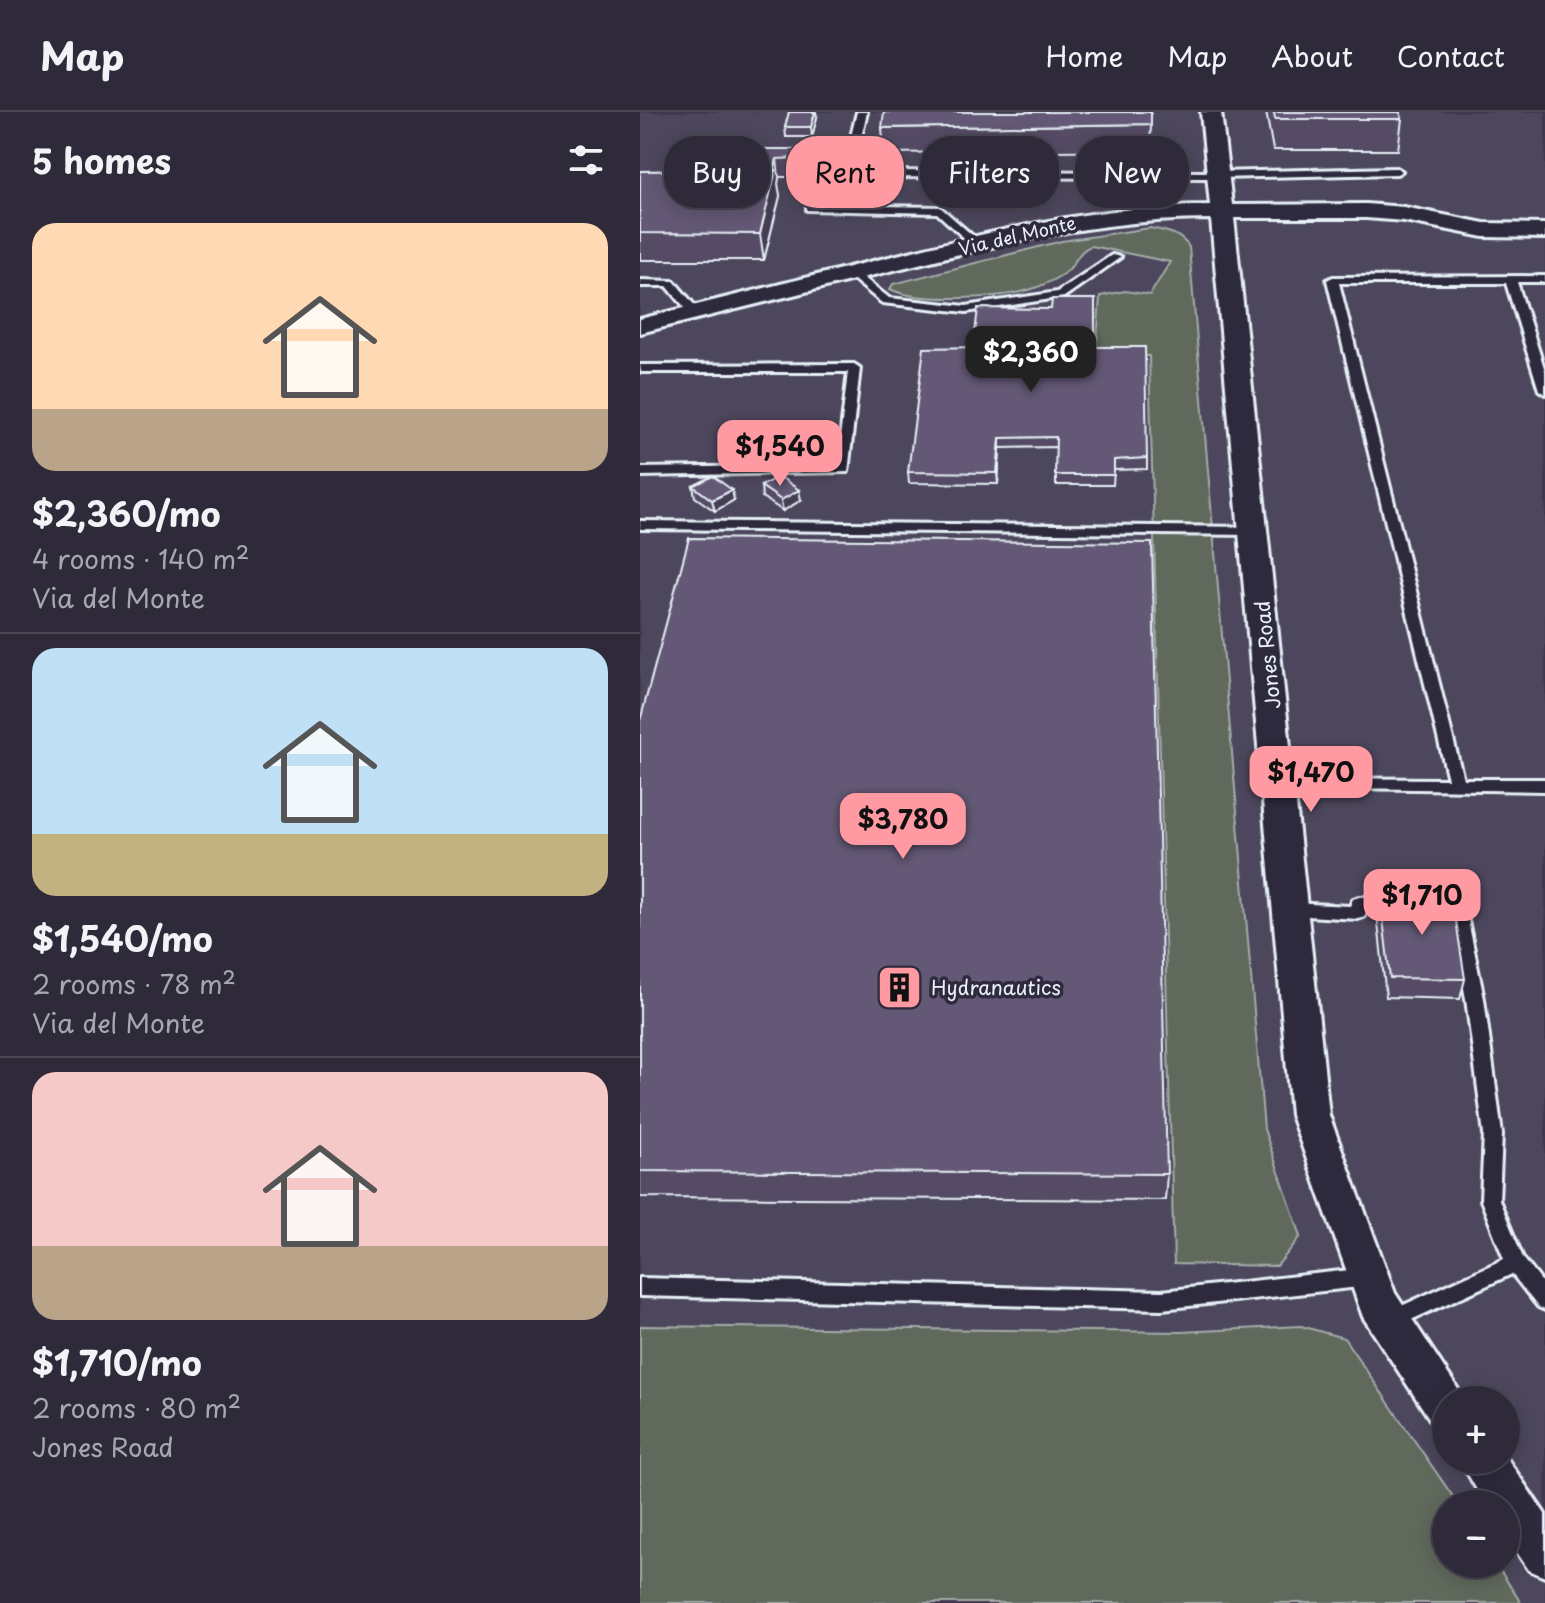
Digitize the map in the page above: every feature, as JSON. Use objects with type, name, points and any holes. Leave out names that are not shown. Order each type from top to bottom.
[{"type":"street","name":"Jones Road","points":[[1211,112],[1280,783],[1310,1115],[1378,1303],[1433,1386]]},
{"type":"street","name":"Via del Monte","points":[[640,326],[976,243],[1091,219],[1155,212],[1366,211],[1404,214],[1484,230],[1545,231]]},
{"type":"street","points":[[1491,1474],[1545,1554]]},
{"type":"lane","points":[[862,112],[847,174],[1217,175],[1397,171]]},
{"type":"lane","points":[[811,208],[940,210],[976,243]]},
{"type":"lane","points":[[854,275],[886,301],[966,309],[1060,295],[1116,257]]},
{"type":"lane","points":[[1510,279],[1545,390]]},
{"type":"lane","points":[[1457,784],[1333,280],[1545,279]]},
{"type":"lane","points":[[640,283],[670,283],[696,314]]},
{"type":"lane","points":[[640,368],[854,368],[843,469],[640,472]]},
{"type":"lane","points":[[640,525],[1255,531]]},
{"type":"lane","points":[[1280,783],[1545,785]]},
{"type":"lane","points":[[1290,909],[1358,913],[1359,903],[1456,901],[1475,999],[1493,1134],[1490,1200],[1515,1263],[1545,1301]]},
{"type":"lane","points":[[1389,1321],[1515,1263]]},
{"type":"lane","points":[[640,1287],[1162,1300],[1368,1277]]},
{"type":"shaded area","points":[[640,112],[1545,112],[1545,1603],[640,1603]]},
{"type":"green space","points":[[1150,228],[1177,236],[1189,247],[1264,1129],[1301,1236],[1277,1266],[1174,1264],[1149,356],[1096,356],[1100,296],[1125,291],[1150,295],[1170,262],[1091,246],[1063,274],[1019,292],[939,298],[890,289],[893,284],[1062,241]]},
{"type":"green space","points":[[640,1326],[1181,1332],[1301,1326],[1344,1338],[1432,1466],[1432,1474],[1437,1474],[1448,1490],[1432,1490],[1432,1578],[1505,1578],[1521,1603],[640,1603]]},
{"type":"building","points":[[789,112],[815,112],[811,127],[785,127]]},
{"type":"building","points":[[884,112],[1151,112],[1151,124],[882,128]]},
{"type":"building","points":[[1274,112],[1400,112],[1402,119],[1275,119]]},
{"type":"building","points":[[770,149],[786,149],[786,159],[777,159],[774,170],[770,170]]},
{"type":"building","points":[[770,170],[776,170],[770,194]]},
{"type":"building","points":[[640,171],[664,171],[664,208],[766,208],[760,234],[640,233]]},
{"type":"building","points":[[1052,299],[1095,299],[1095,347],[1145,347],[1147,458],[1114,460],[1114,475],[1055,475],[1056,437],[1000,438],[997,473],[908,472],[924,348],[981,347],[982,342],[974,342],[978,308],[1051,309]]},
{"type":"building","points":[[713,476],[732,490],[712,500],[693,486]]},
{"type":"building","points":[[779,476],[799,490],[781,500],[761,486]]},
{"type":"building","name":"Hydranautics","points":[[689,538],[1152,543],[1167,1174],[640,1171],[640,721]]},
{"type":"building","points":[[1380,893],[1452,895],[1465,979],[1390,978]]},
{"type":"place","name":"Hydranautics","points":[[900,987]]}]
